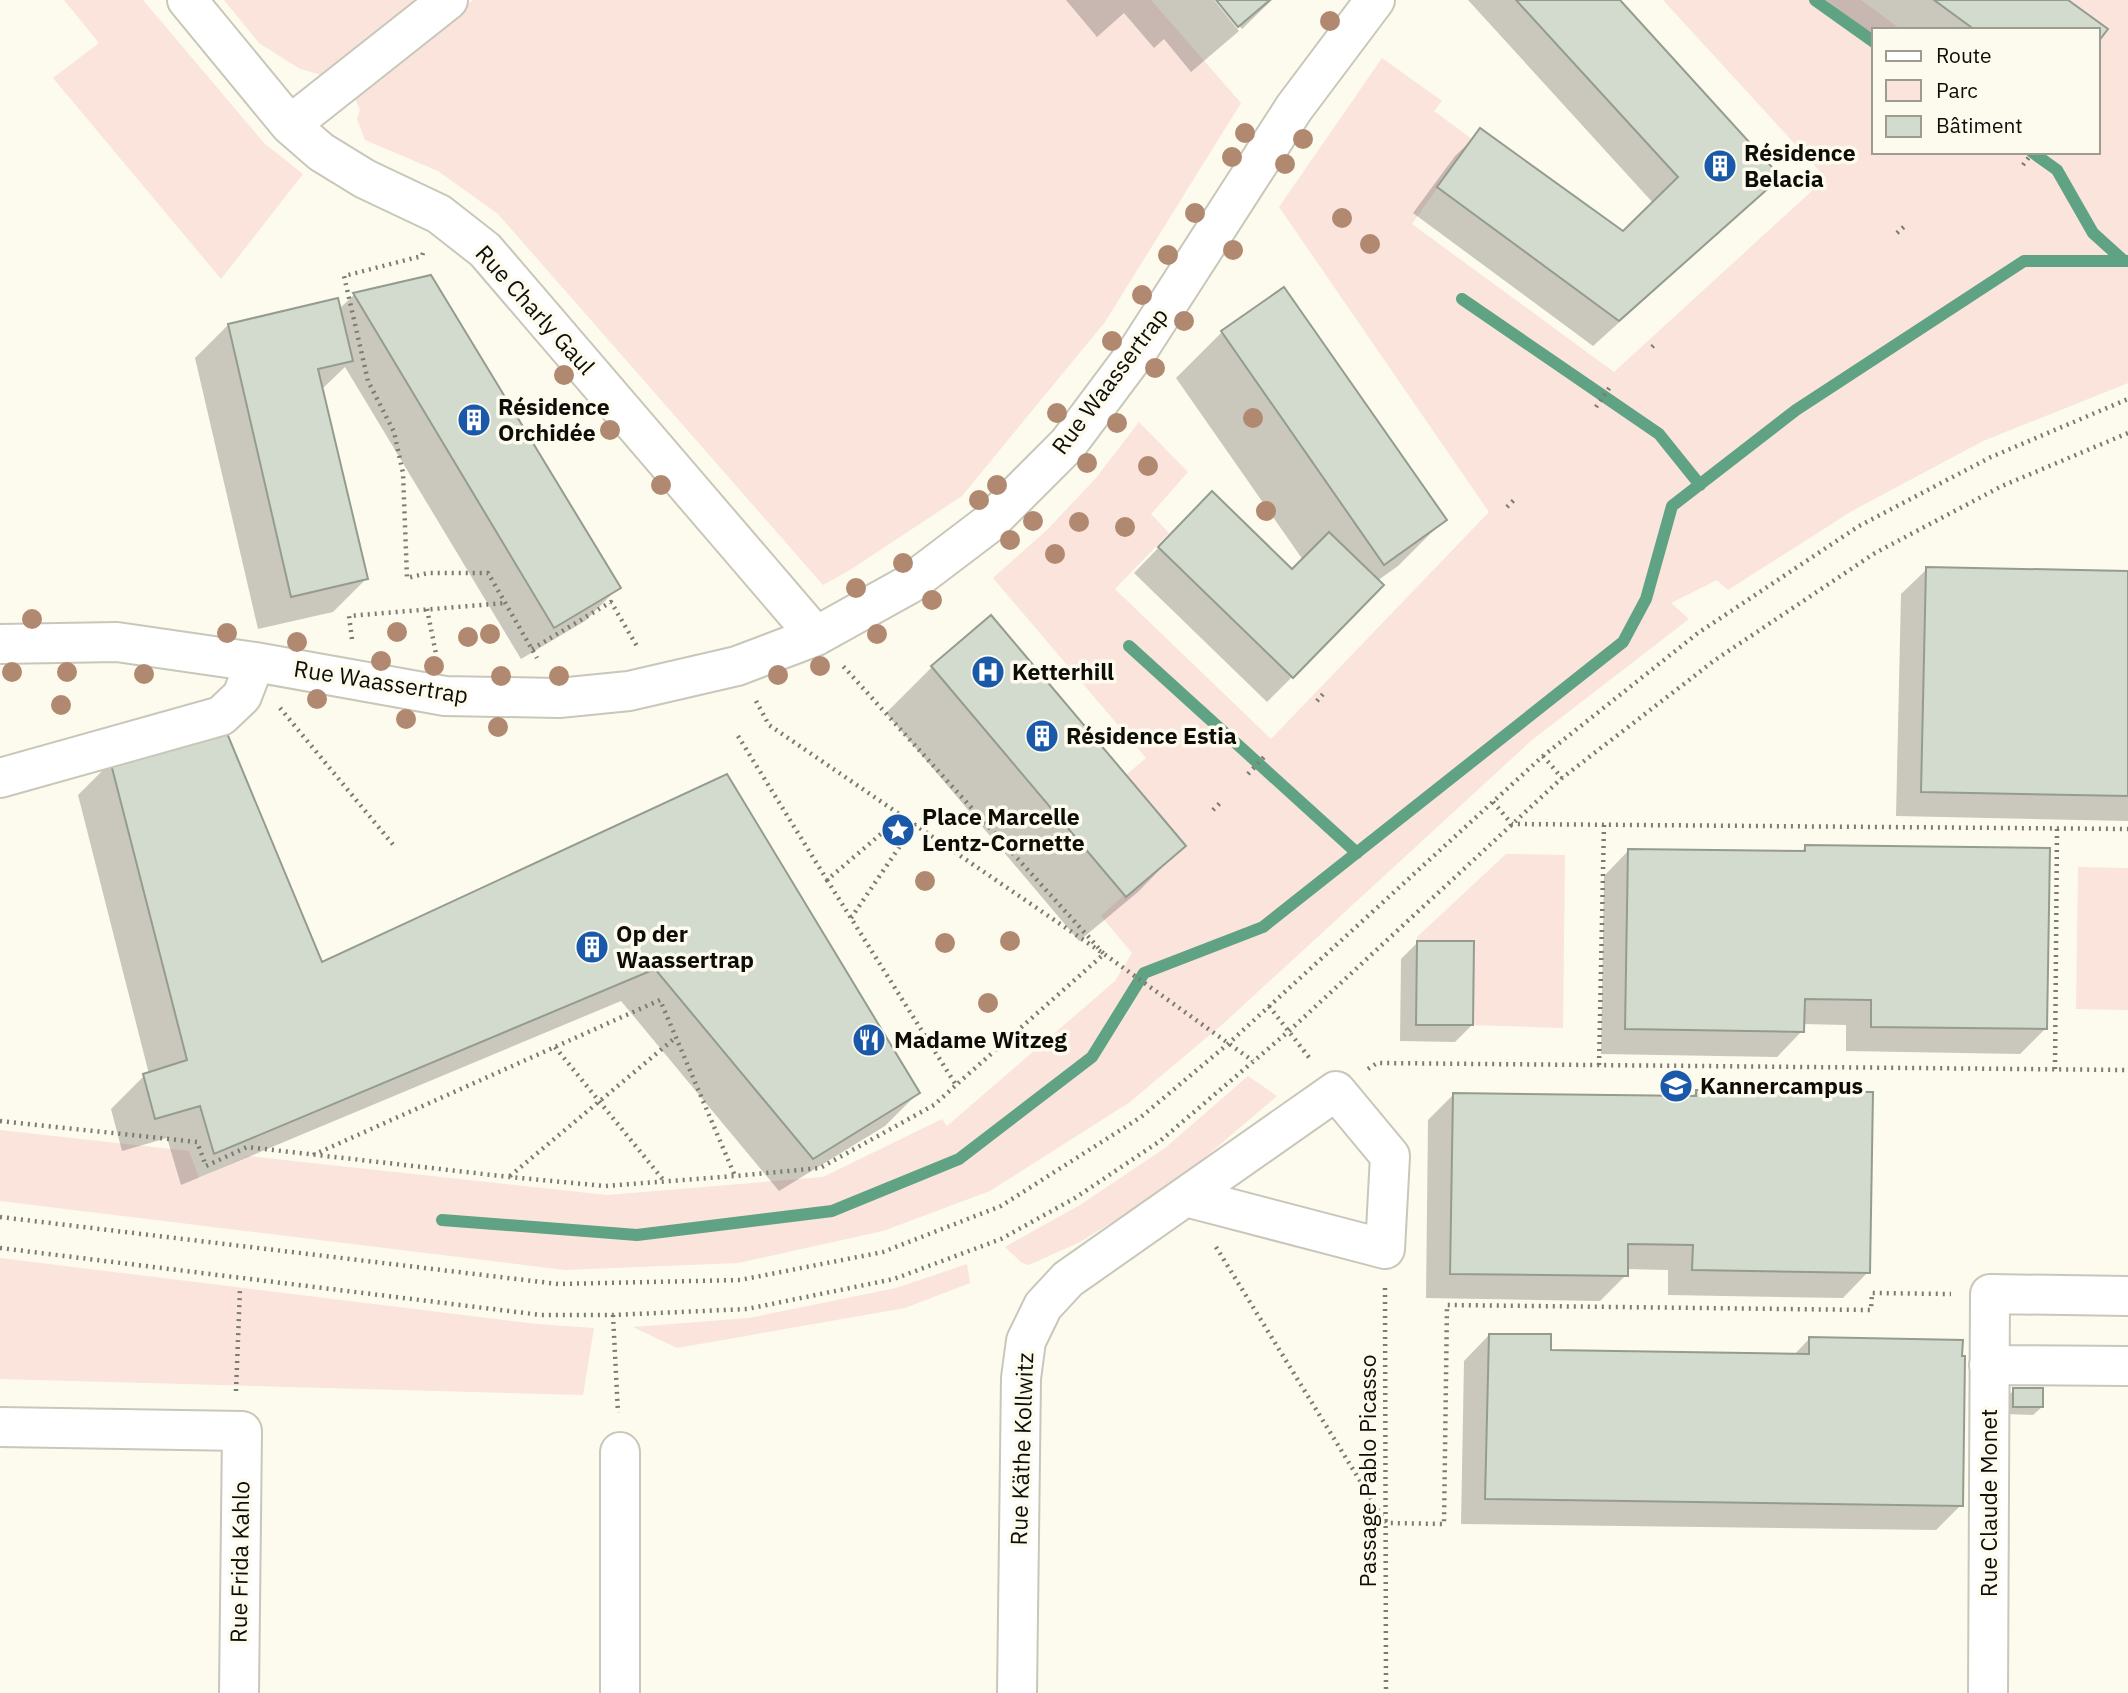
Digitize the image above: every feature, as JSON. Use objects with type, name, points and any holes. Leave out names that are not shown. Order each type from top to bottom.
[{"type":"street","name":"Rue Charly Gaul","points":[[187,0],[289,124],[321,152],[365,179],[439,214],[485,250],[816,636]]},
{"type":"street","points":[[289,124],[448,0]]},
{"type":"street","name":"Rue Waassertrap","points":[[0,644],[117,642],[255,662],[445,696],[559,698],[629,691],[737,666],[816,636],[908,585],[987,525],[1068,444],[1139,349],[1294,108],[1375,0]]},
{"type":"street","points":[[0,778],[221,716],[242,696],[255,662]]},
{"type":"street","points":[[1186,1197],[1385,1249],[1390,1156],[1336,1091]]},
{"type":"street","name":"Rue Käthe Kollwitz","points":[[1017,1693],[1021,1378],[1026,1341],[1043,1306],[1068,1279],[1336,1091]]},
{"type":"street","points":[[1990,1304],[2128,1296]]},
{"type":"street","name":"Rue Claude Monet","points":[[1988,1693],[1990,1304]]},
{"type":"street","points":[[1989,1365],[2128,1366]]},
{"type":"street","points":[[0,1427],[238,1431]]},
{"type":"street","name":"Rue Frida Kahlo","points":[[238,1431],[239,1693]]},
{"type":"street","points":[[620,1452],[620,1693]]},
{"type":"path","points":[[2024,165],[2032,154]]},
{"type":"path","points":[[439,214],[422,256],[344,276],[368,381],[394,432],[403,473],[407,578],[428,573],[488,573],[559,698]]},
{"type":"path","points":[[1897,233],[1906,225]]},
{"type":"path","points":[[1652,348],[1656,343]]},
{"type":"path","points":[[1596,407],[1610,387]]},
{"type":"path","points":[[0,1217],[558,1284],[740,1280],[883,1252],[1001,1206],[1141,1117],[1229,1044],[1543,756],[1698,633],[1859,526],[1992,457],[2128,399]]},
{"type":"path","points":[[0,1248],[541,1315],[613,1315],[747,1309],[894,1279],[989,1244],[1075,1198],[1160,1141],[1289,1031],[1562,778],[1715,660],[1875,553],[2002,486],[2128,433]]},
{"type":"path","points":[[1507,507],[1514,500]]},
{"type":"path","points":[[532,649],[611,602],[659,684]]},
{"type":"path","points":[[351,635],[349,616],[506,603]]},
{"type":"path","points":[[737,666],[769,725],[1104,954],[1253,1061]]},
{"type":"path","points":[[853,677],[1104,954]]},
{"type":"path","points":[[1317,701],[1323,694]]},
{"type":"path","points":[[277,705],[396,847]]},
{"type":"path","points":[[738,736],[956,1085]]},
{"type":"path","points":[[1248,774],[1265,756]]},
{"type":"path","points":[[1543,756],[1562,778]]},
{"type":"path","points":[[1493,802],[1512,824],[2128,829]]},
{"type":"path","points":[[1213,810],[1220,803]]},
{"type":"path","points":[[827,880],[902,815]]},
{"type":"path","points":[[851,918],[915,824]]},
{"type":"path","points":[[1600,1065],[1604,824]]},
{"type":"path","points":[[2055,1069],[2057,829]]},
{"type":"path","points":[[0,1121],[197,1142],[206,1166],[247,1147],[605,1186],[820,1168],[934,1105],[1104,954]]},
{"type":"path","points":[[312,1155],[660,1000],[734,1176]]},
{"type":"path","points":[[1269,1006],[1336,1091]]},
{"type":"path","points":[[510,1177],[676,1038]]},
{"type":"path","points":[[555,1046],[665,1182]]},
{"type":"path","points":[[1416,1063],[2128,1070]]},
{"type":"path","points":[[1186,1197],[1386,1523],[1444,1524],[1447,1305],[1871,1310],[1871,1293],[1990,1304]]},
{"type":"path","name":"Passage Pablo Picasso","points":[[1385,1249],[1386,1693]]},
{"type":"path","points":[[238,1431],[240,1288]]},
{"type":"path","points":[[613,1315],[620,1452]]},
{"type":"green space","points":[[64,0],[143,0],[264,143],[303,174],[221,279],[53,78],[99,43]]},
{"type":"green space","points":[[224,0],[423,0],[325,76],[300,69],[259,43]]},
{"type":"green space","points":[[473,0],[1151,0],[1241,103],[1105,322],[962,496],[823,585],[498,214],[438,171],[365,140],[357,119],[360,110],[353,94]]},
{"type":"green space","points":[[1663,0],[1861,0],[1899,28],[1872,28],[1872,154],[2100,154],[2100,39],[2108,29],[2068,0],[2128,0],[2128,383],[1983,441],[1852,511],[1728,590],[1717,580],[1671,603],[1689,619],[1532,740],[1225,1022],[1130,1102],[990,1191],[883,1231],[738,1263],[565,1270],[0,1201],[0,1130],[189,1151],[199,1178],[248,1156],[607,1195],[823,1177],[942,1119],[947,1126],[1115,981],[1132,953],[1101,916],[1186,846],[1126,775],[1146,758],[993,578],[1047,530],[1096,478],[1139,422],[1188,472],[1151,514],[1169,533],[1115,589],[1271,739],[1489,512],[1279,207],[1382,58],[1442,101],[1434,111],[1472,139],[1412,224],[1614,372],[1826,178]]},
{"type":"green space","points":[[1506,854],[1565,855],[1563,1028],[1473,1025],[1474,941],[1417,941],[1417,937]]},
{"type":"green space","points":[[2078,867],[2128,868],[2128,1010],[2076,1009]]},
{"type":"green space","points":[[1248,1076],[1277,1096],[1175,1183],[1080,1242],[1029,1265],[1022,1263],[1005,1247],[1080,1205],[1165,1148]]},
{"type":"green space","points":[[0,1258],[537,1324],[594,1328],[583,1395],[0,1379]]},
{"type":"green space","points":[[967,1264],[970,1283],[905,1308],[677,1348],[633,1327],[749,1318],[896,1288]]},
{"type":"building","points":[[1216,0],[1270,0],[1238,27]]},
{"type":"building","name":"Résidence Belacia","points":[[1516,0],[1620,0],[1781,177],[1619,321],[1437,187],[1480,128],[1623,231],[1678,177]]},
{"type":"building","points":[[1934,0],[2068,0],[2108,29],[2100,39],[2100,28],[1972,28]]},
{"type":"building","name":"Résidence Orchidée","points":[[431,275],[621,588],[554,628],[353,293]]},
{"type":"building","points":[[1284,287],[1447,520],[1384,565],[1221,331]]},
{"type":"building","points":[[338,298],[353,361],[318,369],[368,579],[291,597],[228,324]]},
{"type":"building","points":[[1212,491],[1292,569],[1329,532],[1384,585],[1293,678],[1158,547]]},
{"type":"building","points":[[1926,567],[2128,571],[2128,796],[1921,792]]},
{"type":"building","name":"Résidence Estia","points":[[991,615],[1186,846],[1126,897],[931,666]]},
{"type":"building","name":"Op der Waassertrap","points":[[224,726],[322,962],[727,774],[920,1093],[813,1159],[655,969],[214,1154],[200,1106],[155,1119],[143,1074],[187,1060],[110,760]]},
{"type":"building","points":[[1805,845],[2050,848],[2047,1029],[1871,1027],[1871,1000],[1805,999],[1804,1032],[1625,1029],[1628,849],[1805,851]]},
{"type":"building","points":[[1417,941],[1474,941],[1473,1025],[1416,1025]]},
{"type":"building","points":[[1696,1090],[1873,1092],[1870,1273],[1692,1270],[1693,1245],[1628,1244],[1628,1276],[1450,1274],[1453,1093],[1696,1096]]},
{"type":"building","points":[[1489,1334],[1551,1334],[1551,1350],[1809,1354],[1809,1337],[1963,1340],[1963,1506],[1485,1499]]},
{"type":"building","points":[[2013,1388],[2043,1388],[2043,1407],[2013,1407]]},
{"type":"waterway","points":[[1815,0],[1872,41]]},
{"type":"waterway","points":[[2035,154],[2057,170],[2093,233],[2124,261]]},
{"type":"waterway","points":[[442,1220],[637,1235],[832,1211],[959,1159],[1092,1057],[1144,973],[1263,927],[1623,642],[1646,599],[1672,506],[1796,410],[2024,261],[2128,261]]},
{"type":"waterway","points":[[1462,299],[1659,434],[1700,485]]},
{"type":"waterway","points":[[1129,646],[1357,853]]},
{"type":"place","name":"Résidence Belacia","points":[[1720,166]]},
{"type":"place","name":"Résidence Orchidée","points":[[474,420]]},
{"type":"place","name":"Ketterhill","points":[[988,672]]},
{"type":"place","name":"Résidence Estia","points":[[1042,736]]},
{"type":"place","name":"Place Marcelle Lentz-Cornette","points":[[898,830]]},
{"type":"place","name":"Op der Waassertrap","points":[[592,947]]},
{"type":"place","name":"Madame Witzeg","points":[[869,1040]]},
{"type":"place","name":"Kannercampus","points":[[1676,1086]]}]
